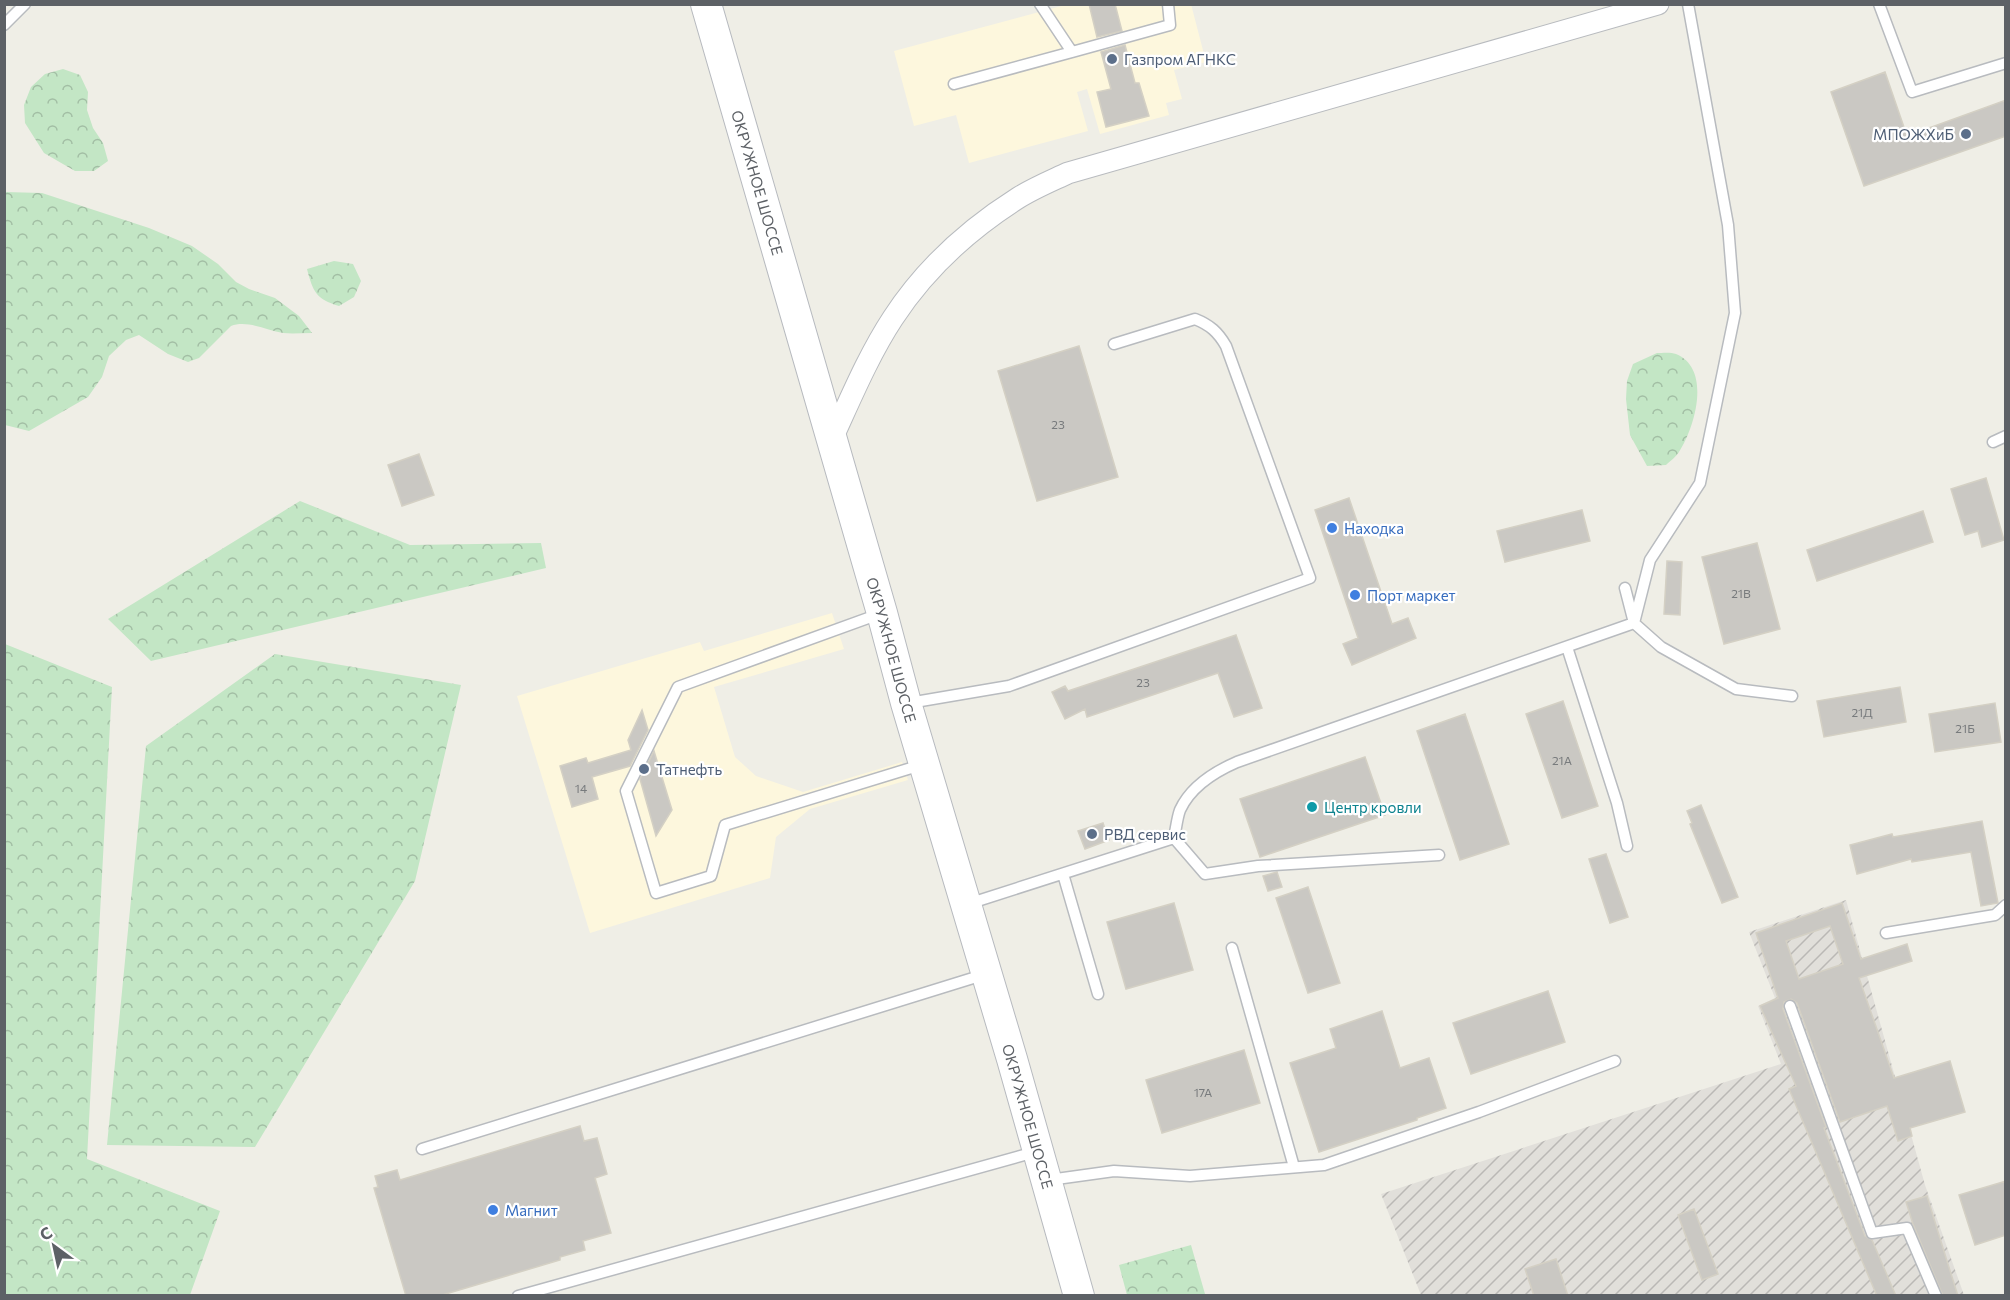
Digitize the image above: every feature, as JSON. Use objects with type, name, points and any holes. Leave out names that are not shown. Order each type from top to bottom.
[{"type":"street","name":"ОКРУЖНОЕ ШОССЕ","points":[[706,4],[882,613],[923,764],[1079,1296]]},
{"type":"street","points":[[831,441],[865,369],[893,318],[906,301],[933,267],[974,229],[1020,197],[1068,173],[1658,4]]},
{"type":"lane","points":[[4,25],[25,4]]},
{"type":"lane","points":[[1040,4],[1072,52]]},
{"type":"lane","points":[[954,84],[1170,25],[1168,4]]},
{"type":"lane","points":[[1634,623],[1650,560],[1700,483],[1735,313],[1728,225],[1688,4]]},
{"type":"lane","points":[[1879,4],[1912,92],[2006,63]]},
{"type":"lane","points":[[906,704],[1009,686],[1310,578],[1226,346],[1220,335],[1212,327],[1195,320],[1114,344]]},
{"type":"lane","points":[[1993,442],[2006,436]]},
{"type":"lane","points":[[1625,588],[1634,623],[1661,647],[1736,689],[1792,696]]},
{"type":"lane","points":[[882,613],[678,687],[626,791],[656,893],[711,876],[725,825],[923,764]]},
{"type":"lane","points":[[1174,838],[1180,811],[1188,797],[1216,771],[1634,623]]},
{"type":"lane","points":[[1567,647],[1617,803],[1628,846]]},
{"type":"lane","points":[[1174,838],[1205,874],[1258,866],[1439,855]]},
{"type":"lane","points":[[965,905],[1174,838]]},
{"type":"lane","points":[[1063,874],[1098,994]]},
{"type":"lane","points":[[1886,933],[1995,915],[2006,905]]},
{"type":"lane","points":[[1232,948],[1294,1167]]},
{"type":"lane","points":[[422,1149],[986,974]]},
{"type":"lane","points":[[1790,1005],[1872,1233],[1907,1228],[1936,1296]]},
{"type":"lane","points":[[1046,1180],[1114,1170],[1190,1176],[1324,1165],[1479,1112],[1615,1061]]},
{"type":"lane","points":[[518,1296],[1038,1151]]},
{"type":"shaded area","points":[[1191,4],[1206,62],[1174,70],[1182,99],[1166,103],[1169,115],[1100,134],[1087,89],[1077,92],[1088,131],[969,163],[956,115],[914,126],[894,51],[1065,5]]},
{"type":"shaded area","name":"Татнефть","points":[[832,613],[844,649],[714,687],[735,757],[756,776],[803,792],[902,762],[908,780],[810,809],[776,837],[770,878],[590,933],[517,696],[700,642],[704,651]]},
{"type":"shaded area","points":[[1846,900],[1925,1185],[1964,1295],[1421,1295],[1381,1194],[1781,1064],[1758,1006],[1775,998],[1749,932]]},
{"type":"green space","points":[[63,69],[80,75],[88,92],[87,110],[93,128],[103,143],[108,161],[94,171],[75,171],[44,153],[25,123],[24,105],[31,87],[45,74]]},
{"type":"green space","points":[[5,192],[42,193],[149,228],[192,246],[218,264],[236,282],[275,298],[299,316],[312,333],[283,333],[237,324],[231,326],[199,358],[188,362],[168,354],[139,335],[126,340],[109,356],[102,377],[88,397],[29,431],[5,425]]},
{"type":"green space","points":[[334,261],[353,264],[361,281],[354,297],[339,306],[317,294],[311,284],[307,269]]},
{"type":"green space","points":[[1657,353],[1674,353],[1687,361],[1694,372],[1697,399],[1695,414],[1678,454],[1666,465],[1647,466],[1630,435],[1626,399],[1627,381],[1633,364]]},
{"type":"green space","points":[[300,501],[410,545],[541,543],[546,568],[151,661],[108,619]]},
{"type":"green space","points":[[5,644],[112,687],[87,1159],[220,1211],[190,1295],[5,1295]]},
{"type":"green space","points":[[275,654],[461,685],[415,881],[255,1147],[107,1145],[146,746]]},
{"type":"green space","points":[[1191,1245],[1205,1294],[1127,1295],[1119,1265]]},
{"type":"building","points":[[1089,4],[1115,4],[1122,31],[1097,37]]},
{"type":"building","points":[[1125,45],[1135,83],[1139,83],[1149,116],[1106,127],[1097,92],[1111,89],[1101,52]]},
{"type":"building","points":[[1885,72],[1907,136],[2006,100],[2006,136],[1864,186],[1831,92]]},
{"type":"building","points":[[1079,346],[1118,477],[1037,501],[998,371]]},
{"type":"building","points":[[419,454],[434,495],[402,506],[388,465]]},
{"type":"building","points":[[1986,478],[2004,540],[1982,547],[1978,531],[1965,535],[1951,489]]},
{"type":"building","points":[[1349,498],[1392,624],[1408,618],[1416,638],[1352,665],[1343,644],[1358,638],[1315,510]]},
{"type":"building","points":[[1582,510],[1590,541],[1505,562],[1497,531]]},
{"type":"building","points":[[1923,511],[1933,542],[1817,581],[1807,550]]},
{"type":"building","points":[[1757,543],[1780,629],[1724,644],[1702,557]]},
{"type":"building","points":[[1667,561],[1682,562],[1680,615],[1664,614]]},
{"type":"building","points":[[1236,635],[1262,708],[1234,717],[1218,673],[1087,717],[1085,709],[1065,719],[1052,692],[1065,686],[1068,691]]},
{"type":"building","points":[[1900,687],[1906,722],[1824,737],[1817,701]]},
{"type":"building","points":[[1563,701],[1598,806],[1562,818],[1526,714]]},
{"type":"building","points":[[1995,703],[2001,742],[1935,752],[1929,714]]},
{"type":"building","points":[[642,710],[648,730],[630,766],[592,777],[598,799],[572,807],[560,766],[586,758],[588,763],[631,750],[628,740]]},
{"type":"building","points":[[1465,714],[1509,844],[1460,860],[1417,731]]},
{"type":"building","points":[[654,751],[672,810],[656,836],[640,779]]},
{"type":"building","name":"Центр кровли","points":[[1365,757],[1385,815],[1260,857],[1240,799]]},
{"type":"building","points":[[1701,805],[1738,897],[1722,903],[1690,824],[1692,823],[1687,811]]},
{"type":"building","points":[[1982,821],[1998,903],[1981,906],[1971,852],[1912,862],[1911,859],[1857,874],[1850,845],[1892,834],[1893,837]]},
{"type":"building","points":[[1103,823],[1109,840],[1085,849],[1078,831]]},
{"type":"building","points":[[1606,854],[1628,917],[1610,923],[1589,859]]},
{"type":"building","points":[[1277,872],[1282,887],[1268,891],[1263,876]]},
{"type":"building","points":[[1308,887],[1340,983],[1308,993],[1276,898]]},
{"type":"building","points":[[1174,903],[1193,970],[1126,989],[1107,922]]},
{"type":"building","points":[[1842,903],[1861,959],[1907,944],[1912,961],[1859,978],[1894,1078],[1950,1061],[1965,1112],[1910,1128],[1912,1136],[1898,1141],[1887,1106],[1840,1122],[1797,1003],[1791,999],[1784,1002],[1783,1009],[1826,1127],[1824,1128],[1865,1236],[1872,1240],[1896,1296],[1877,1296],[1789,1089],[1796,1086],[1760,1006],[1778,998],[1756,933]],"holes":[[[1830,926],[1843,964],[1799,979],[1786,941]]]},
{"type":"building","points":[[1548,991],[1565,1042],[1471,1074],[1453,1023]]},
{"type":"building","points":[[1382,1011],[1400,1068],[1429,1058],[1446,1108],[1417,1118],[1417,1120],[1319,1152],[1290,1063],[1336,1048],[1330,1029]]},
{"type":"building","points":[[1244,1050],[1260,1103],[1162,1133],[1146,1080]]},
{"type":"building","name":"Магнит","points":[[580,1126],[584,1141],[597,1138],[607,1174],[595,1178],[611,1233],[583,1241],[585,1250],[560,1257],[560,1260],[439,1296],[406,1296],[374,1188],[378,1187],[375,1176],[397,1170],[400,1180]]},
{"type":"building","points":[[2006,1181],[2006,1235],[1975,1245],[1959,1195]]},
{"type":"building","points":[[1927,1196],[1958,1296],[1943,1296],[1906,1202]]},
{"type":"building","points":[[1694,1209],[1718,1274],[1702,1280],[1678,1215]]},
{"type":"building","points":[[1556,1259],[1568,1296],[1534,1296],[1525,1269]]},
{"type":"place","name":"Газпром АГНКС","points":[[1112,59]]},
{"type":"place","name":"МПОЖХиБ","points":[[1966,134]]},
{"type":"place","name":"Находка","points":[[1332,528]]},
{"type":"place","name":"Порт маркет","points":[[1355,595]]},
{"type":"place","name":"Татнефть","points":[[644,769]]},
{"type":"place","name":"Центр кровли","points":[[1312,807]]},
{"type":"place","name":"РВД сервис","points":[[1092,834]]},
{"type":"place","name":"Магнит","points":[[493,1210]]}]
